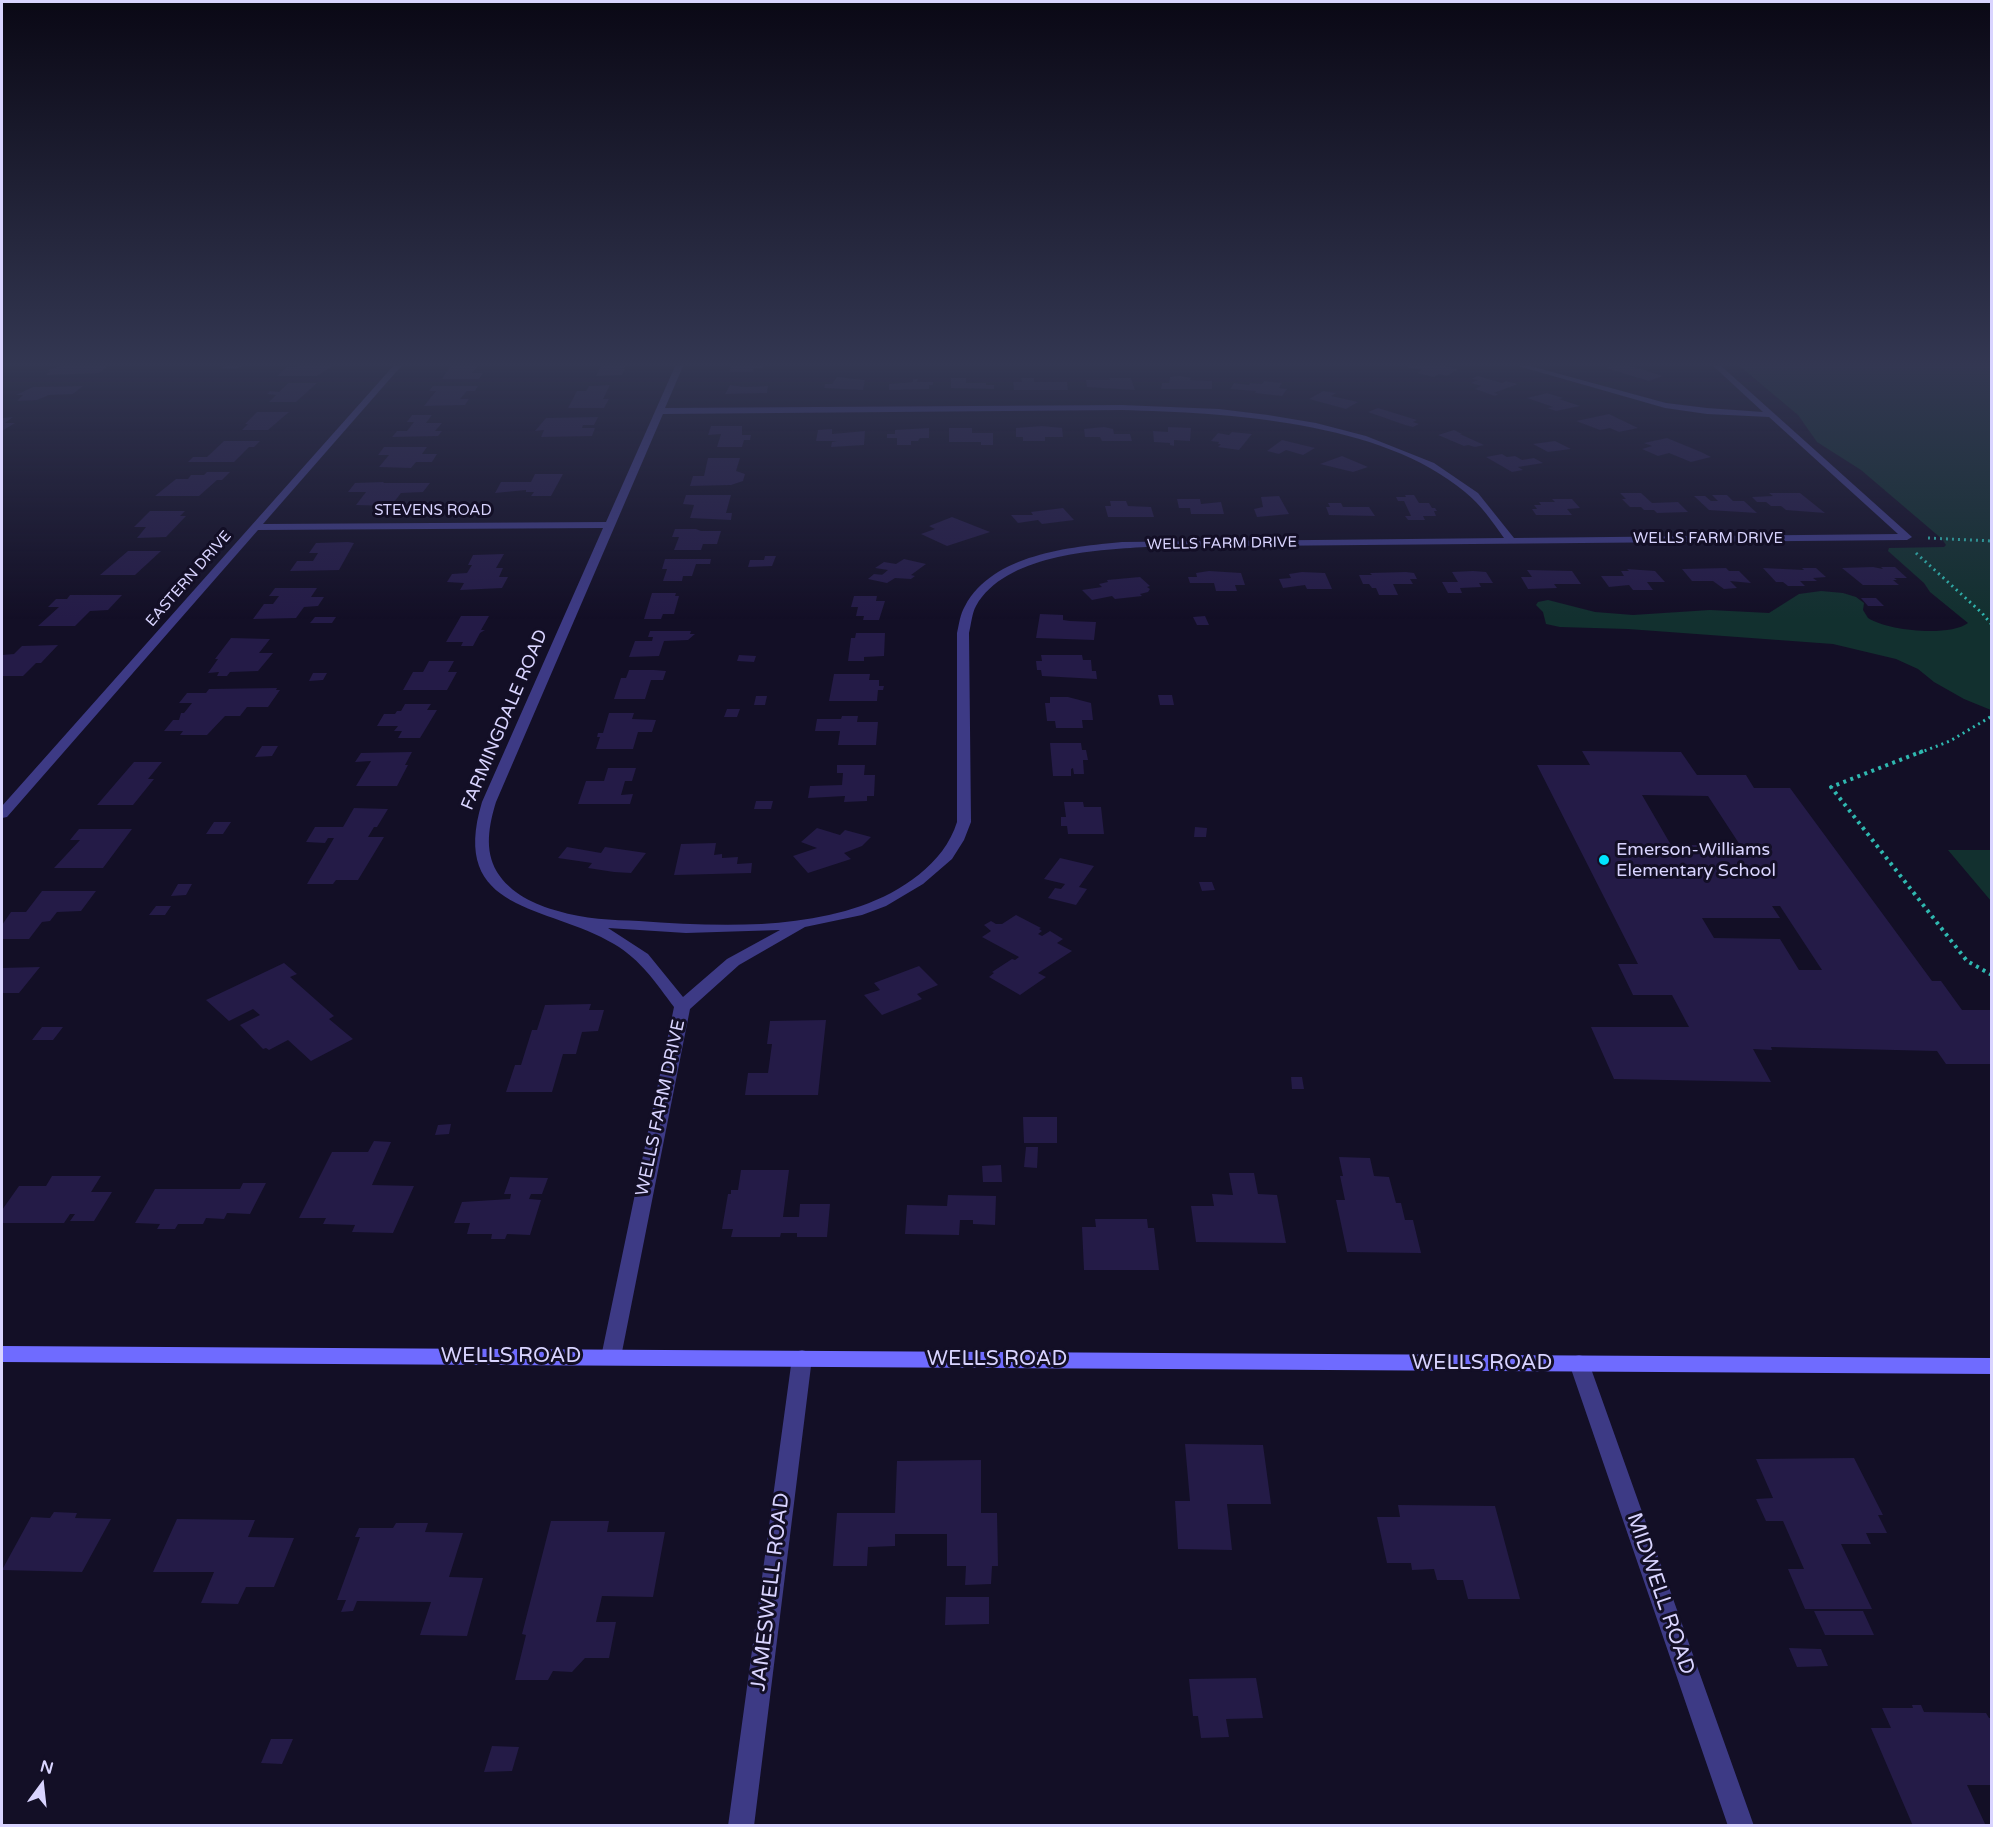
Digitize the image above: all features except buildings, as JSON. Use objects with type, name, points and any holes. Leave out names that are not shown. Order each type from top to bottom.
[{"type":"main road","name":"WELLS ROAD","points":[[2,1354],[1992,1366]]},
{"type":"street","name":"EASTERN DRIVE","points":[[2,814],[324,449]]},
{"type":"street","name":"FARMINGDALE ROAD","points":[[643,449],[489,802],[480,835],[484,863],[496,881],[508,892],[540,910],[585,922],[633,950],[649,963],[682,1007]]},
{"type":"street","points":[[1395,449],[1426,462],[1453,478],[1476,496],[1511,541]]},
{"type":"street","points":[[1809,449],[1904,538]]},
{"type":"street","name":"STEVENS ROAD","points":[[255,527],[610,525]]},
{"type":"street","name":"WELLS FARM DRIVE","points":[[585,922],[641,927],[702,927],[806,922],[858,912],[895,896],[934,868],[956,844],[962,830],[966,809],[964,622],[969,608],[978,595],[1009,571],[1060,554],[1132,544],[1904,538]]},
{"type":"street","name":"WELLS FARM DRIVE","points":[[611,1357],[682,1007],[733,962],[806,922]]},
{"type":"street","name":"JAMESWELL ROAD","points":[[741,1826],[802,1358]]},
{"type":"street","name":"MIDWELL ROAD","points":[[1579,1364],[1741,1826]]},
{"type":"path","points":[[1904,538],[1992,541]]},
{"type":"path","points":[[1904,538],[1992,625]]},
{"type":"path","points":[[1992,716],[1950,741],[1831,786],[1967,961],[1992,975]]},
{"type":"green space","points":[[1828,449],[1991,449],[1991,710],[1964,699],[1934,682],[1918,669],[1896,659],[1833,644],[1628,629],[1560,627],[1546,624],[1543,612],[1536,605],[1538,602],[1548,600],[1595,612],[1633,615],[1710,610],[1769,613],[1799,594],[1821,591],[1856,597],[1864,603],[1863,610],[1868,618],[1889,626],[1933,631],[1947,630],[1968,623],[1930,592],[1924,583],[1888,551],[1889,548],[1944,547],[1946,545],[1942,539],[1861,470]]},
{"type":"green space","points":[[1948,850],[1991,850],[1991,901]]},
{"type":"place","name":"Emerson-Williams Elementary School","points":[[1604,860]]}]
